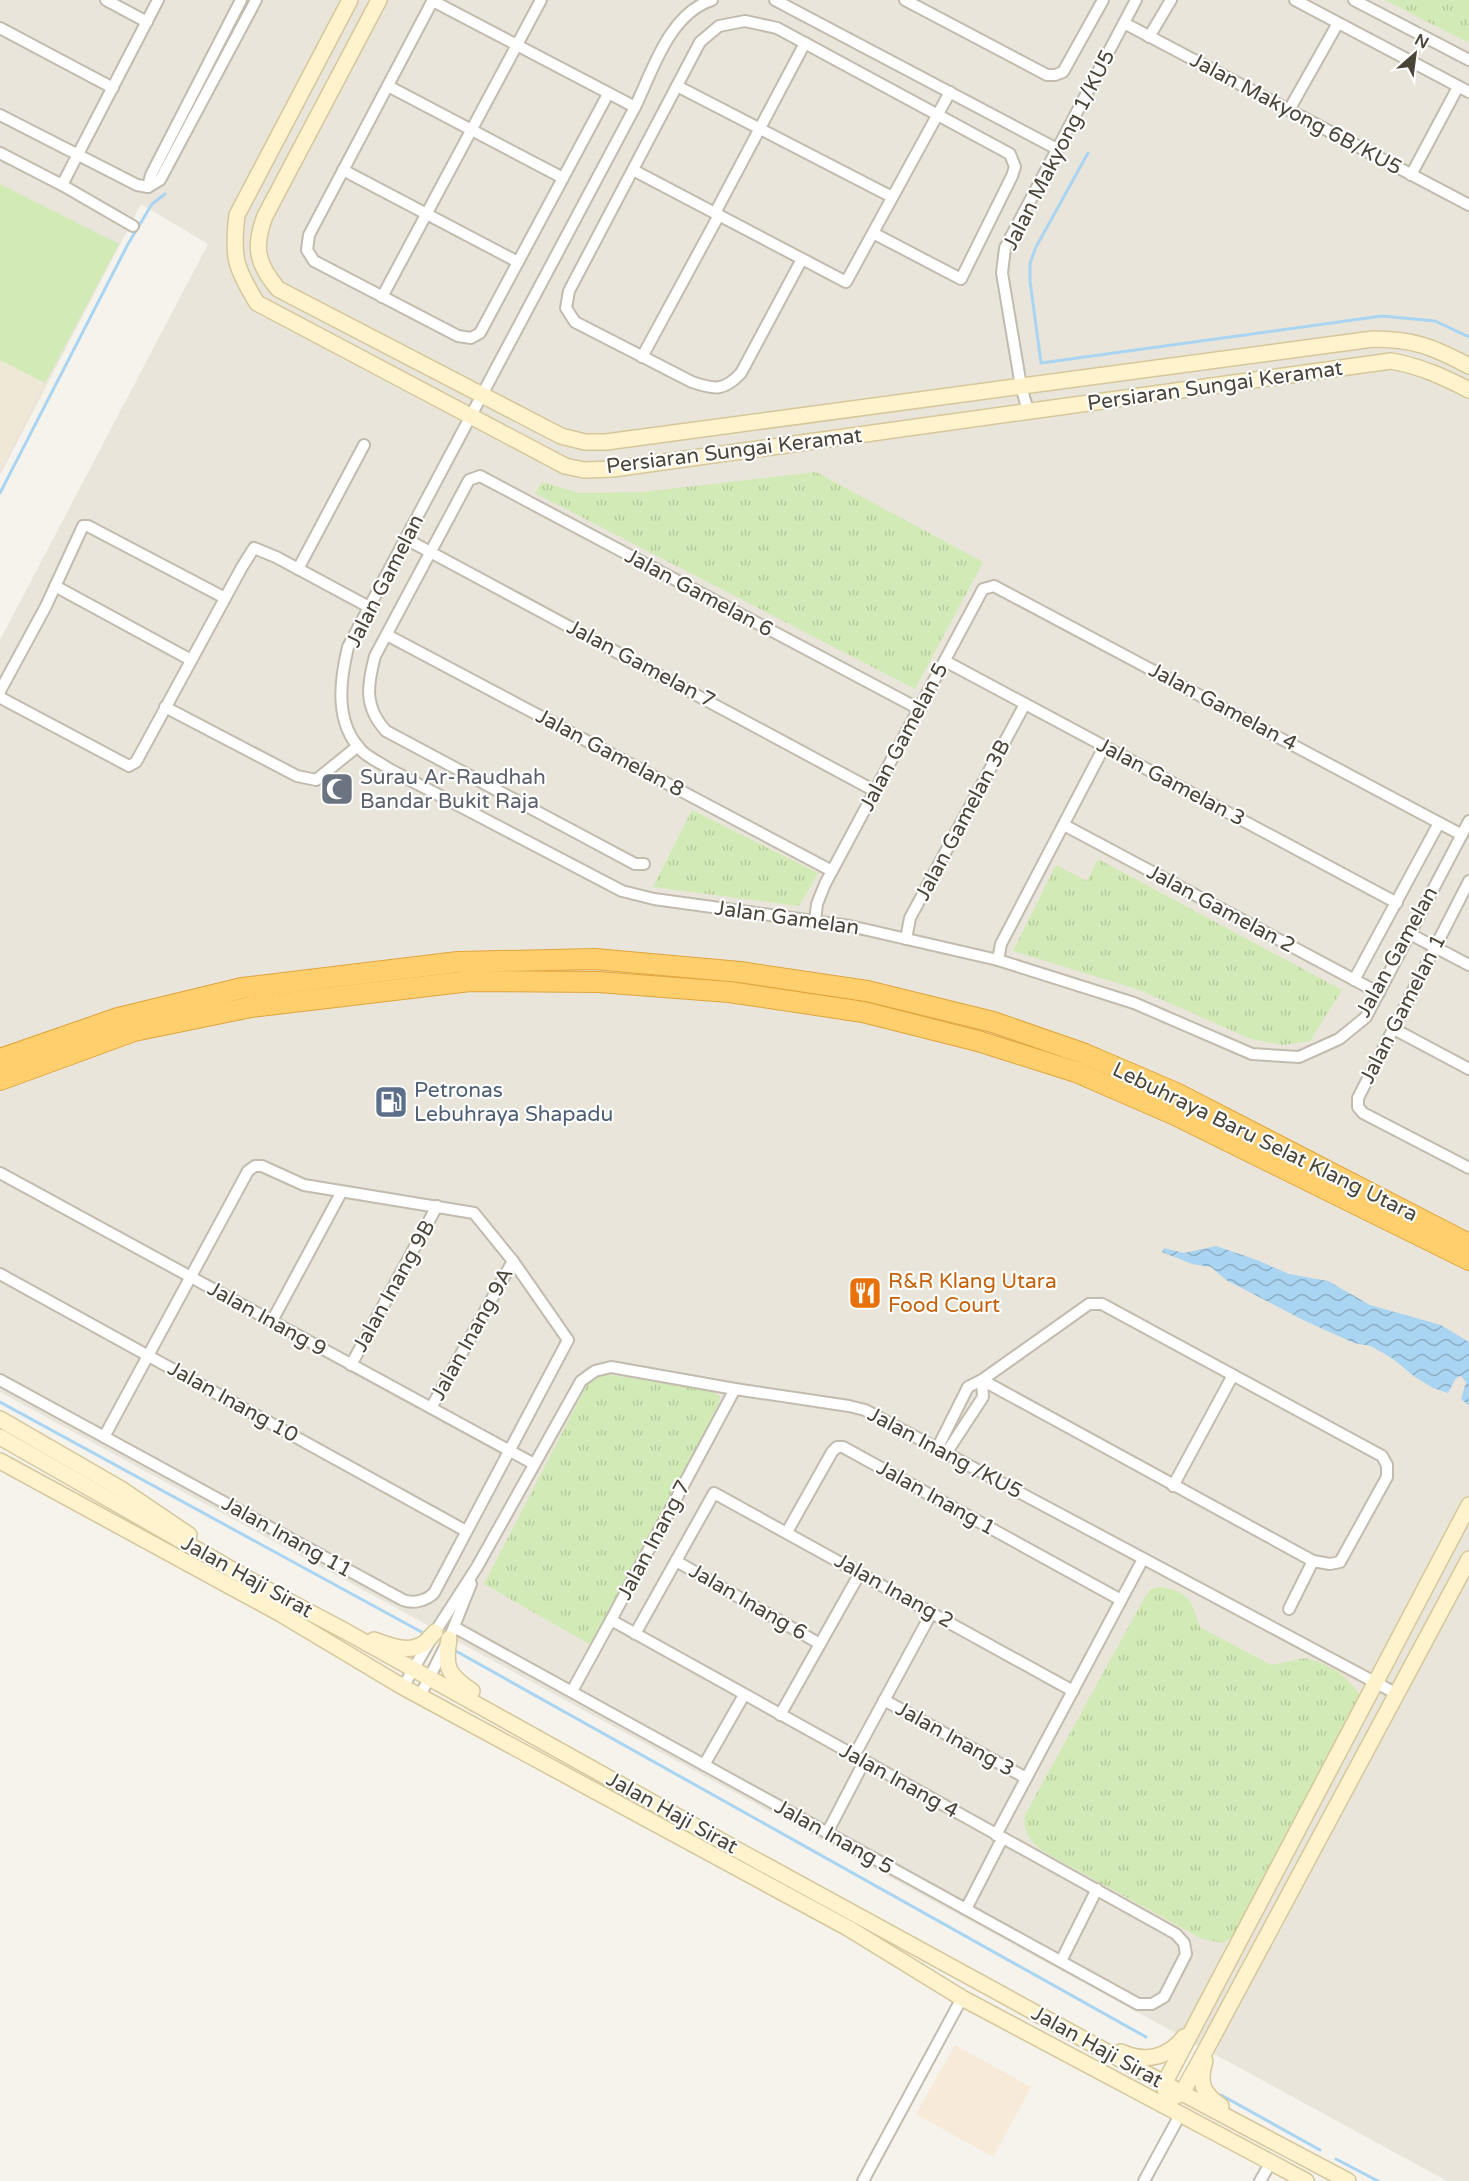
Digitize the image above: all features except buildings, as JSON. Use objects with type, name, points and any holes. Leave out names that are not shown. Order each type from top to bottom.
[{"type":"highway","name":"Lebuhraya Baru Selat Klang Utara","points":[[0,1059],[118,1018],[242,988],[458,962],[595,959],[740,972],[867,991],[993,1022],[1085,1054],[1176,1093],[1469,1244]]},
{"type":"highway","name":"Lebuhraya Baru Selat Klang Utara","points":[[0,1080],[134,1032],[262,1005],[470,981],[598,982],[729,992],[863,1012],[978,1041],[1076,1072],[1173,1114],[1469,1260]]},
{"type":"street","points":[[106,0],[147,22]]},
{"type":"street","points":[[62,185],[158,0]]},
{"type":"street","points":[[148,187],[151,175],[241,0]]},
{"type":"street","points":[[0,115],[77,156],[137,185],[148,187],[160,180],[256,0]]},
{"type":"street","name":"Persiaran Sungai Keramat","points":[[350,0],[237,215],[234,247],[240,276],[257,303],[565,466],[584,470],[614,469],[1391,361],[1423,369],[1469,390]]},
{"type":"street","name":"Persiaran Sungai Keramat","points":[[379,0],[265,216],[259,234],[258,253],[266,275],[278,289],[561,436],[585,442],[606,442],[1373,339],[1416,342],[1437,349],[1469,366]]},
{"type":"street","points":[[382,297],[541,0]]},
{"type":"street","name":"Jalan Gamelan","points":[[712,0],[703,3],[681,20],[665,44],[634,107],[348,647],[341,678],[342,712],[351,735],[362,751],[389,769],[622,891],[654,899],[850,926],[998,960],[1134,1003],[1252,1054],[1299,1057],[1339,1039],[1366,1017],[1469,821]]},
{"type":"street","points":[[775,0],[1057,149]]},
{"type":"street","points":[[904,0],[1047,75],[1063,72],[1103,0]]},
{"type":"street","points":[[924,10],[930,0]]},
{"type":"street","name":"Jalan Makyong 1/KU5","points":[[1028,411],[1021,386],[1002,273],[1005,248],[1136,0]]},
{"type":"street","points":[[1149,37],[1171,0]]},
{"type":"street","points":[[1295,0],[1469,92]]},
{"type":"street","points":[[1354,0],[1469,60]]},
{"type":"street","points":[[608,94],[480,333],[471,338],[458,336],[314,261],[307,250],[309,235],[433,1],[634,107]]},
{"type":"street","points":[[802,259],[741,373],[728,386],[710,388],[692,382],[575,322],[566,308],[569,291],[700,42],[719,26],[745,21],[777,28],[1010,154],[1015,167],[961,279],[873,232]]},
{"type":"street","name":"Jalan Makyong 6B/KU5","points":[[1124,23],[1469,205]]},
{"type":"street","points":[[1289,110],[1338,23]]},
{"type":"street","points":[[0,28],[112,88]]},
{"type":"street","points":[[642,357],[805,43]]},
{"type":"street","points":[[388,86],[563,178]]},
{"type":"street","points":[[677,86],[892,197]]},
{"type":"street","points":[[1411,175],[1458,87]]},
{"type":"street","points":[[633,170],[846,282],[950,92]]},
{"type":"street","points":[[0,153],[133,226]]},
{"type":"street","points":[[343,170],[518,262]]},
{"type":"street","points":[[298,569],[364,445]]},
{"type":"street","name":"Jalan Gamelan 6","points":[[431,552],[469,480],[480,476],[919,710]]},
{"type":"street","points":[[225,598],[88,526],[81,528],[55,586],[0,693],[1,698],[129,766],[136,762],[254,548],[369,608]]},
{"type":"street","name":"Jalan Gamelan 7","points":[[406,538],[875,791]]},
{"type":"street","points":[[431,552],[375,656],[369,678],[369,698],[375,719],[386,731],[624,859],[635,864],[644,864]]},
{"type":"street","points":[[55,586],[191,660]]},
{"type":"street","name":"Jalan Gamelan 4","points":[[983,589],[994,586],[1462,835]]},
{"type":"street","name":"Jalan Gamelan 5","points":[[815,921],[817,904],[825,884],[983,589]]},
{"type":"street","name":"Jalan Gamelan 8","points":[[387,635],[832,871]]},
{"type":"street","name":"Jalan Gamelan 3","points":[[945,661],[1397,903]]},
{"type":"street","name":"Jalan Gamelan 3B","points":[[906,939],[910,918],[1025,704]]},
{"type":"street","points":[[165,707],[297,776],[316,780],[358,746]]},
{"type":"street","points":[[998,960],[1001,944],[1104,747]]},
{"type":"street","points":[[1354,980],[1439,823]]},
{"type":"street","name":"Jalan Gamelan 2","points":[[1064,825],[1379,993]]},
{"type":"street","name":"Jalan Gamelan 1","points":[[1469,881],[1358,1098],[1358,1107],[1363,1113],[1469,1168]]},
{"type":"street","points":[[1410,934],[1469,965]]},
{"type":"street","points":[[1394,1029],[1469,1069]]},
{"type":"street","points":[[104,1437],[189,1276],[248,1171],[255,1166],[262,1166],[296,1183],[341,1193],[474,1213],[513,1261]]},
{"type":"street","name":"Jalan Inang 9","points":[[0,1173],[534,1464]]},
{"type":"street","points":[[272,1321],[341,1193]]},
{"type":"street","name":"Jalan Inang 9B","points":[[351,1365],[437,1206]]},
{"type":"street","name":"Jalan Inang 11","points":[[0,1380],[408,1601],[428,1598],[434,1593],[568,1340],[513,1261]]},
{"type":"street","name":"Jalan Inang 9A","points":[[431,1408],[513,1261]]},
{"type":"street","name":"Jalan Inang 10","points":[[0,1274],[466,1531]]},
{"type":"street","points":[[943,1450],[968,1387],[982,1380],[1089,1304],[1102,1304],[1383,1456],[1388,1465],[1387,1477],[1340,1562],[1330,1564],[1313,1561],[982,1380]]},
{"type":"street","name":"Jalan Inang /KU5","points":[[446,1633],[477,1567],[581,1381],[595,1371],[611,1367],[735,1389],[858,1407],[943,1450],[1397,1694]]},
{"type":"street","points":[[1173,1486],[1233,1375]]},
{"type":"street","points":[[943,1450],[983,1397],[982,1380]]},
{"type":"street","name":"Jalan Inang 7","points":[[572,1691],[735,1389]]},
{"type":"street","points":[[0,1419],[121,1489],[273,1593]]},
{"type":"street","name":"Jalan Haji Sirat","points":[[0,1437],[273,1593],[429,1677],[1172,2091],[1277,2142],[1348,2181]]},
{"type":"street","name":"Jalan Inang 1","points":[[787,1532],[832,1452],[837,1447],[843,1447],[1121,1600]]},
{"type":"street","name":"Jalan Haji Sirat","points":[[4,1465],[63,1494],[281,1614],[403,1687],[848,1928],[962,1998],[1306,2181]]},
{"type":"street","name":"Jalan Inang 2","points":[[676,1561],[714,1493],[1073,1691]]},
{"type":"street","points":[[1312,2181],[1177,2104],[1172,2091],[1198,2019],[1469,1504]]},
{"type":"street","points":[[1110,2078],[1125,2078],[1158,2095],[1172,2091],[1212,2038],[1469,1558]]},
{"type":"street","points":[[966,1909],[1026,1778],[1143,1559]]},
{"type":"street","points":[[635,1634],[676,1561]]},
{"type":"street","name":"Jalan Inang 6","points":[[676,1561],[820,1644]]},
{"type":"street","points":[[1289,1609],[1313,1561]]},
{"type":"street","name":"Jalan Inang /KU5","points":[[446,1633],[477,1567]]},
{"type":"street","points":[[780,1715],[860,1573]]},
{"type":"street","points":[[854,1756],[932,1612]]},
{"type":"street","name":"Jalan Inang 4","points":[[611,1620],[999,1837],[1097,1889],[1176,1934],[1184,1943]]},
{"type":"street","points":[[345,1631],[390,1646],[411,1648],[424,1647],[446,1633]]},
{"type":"street","points":[[420,1696],[443,1656],[446,1633]]},
{"type":"street","name":"Jalan Inang 5","points":[[446,1633],[572,1691],[1138,2004],[1152,2004],[1164,1997],[1186,1954],[1184,1943]]},
{"type":"street","points":[[403,1687],[424,1647]]},
{"type":"street","points":[[443,1656],[456,1680],[568,1755]]},
{"type":"street","points":[[704,1765],[744,1695]]},
{"type":"street","name":"Jalan Inang 3","points":[[884,1700],[1026,1778]]},
{"type":"street","points":[[827,1833],[864,1762]]},
{"type":"street","points":[[1061,1961],[1097,1889]]},
{"type":"street","points":[[931,1956],[978,1976],[1133,2058],[1149,2059],[1162,2055],[1179,2044],[1198,2019]]},
{"type":"street","points":[[863,2181],[962,1998]]},
{"type":"street","points":[[1212,2038],[1202,2070],[1203,2086],[1207,2096],[1277,2142]]},
{"type":"street","points":[[1144,2181],[1180,2115]]},
{"type":"street","points":[[1260,2181],[1271,2162]]},
{"type":"shaded area","points":[[0,0],[1469,0],[1469,2181],[1447,2181],[0,1392],[0,640],[208,244],[141,204],[0,475]]},
{"type":"shaded area","points":[[0,360],[45,383],[0,471]]},
{"type":"shaded area","points":[[955,2045],[1031,2087],[993,2157],[916,2114]]},
{"type":"green space","points":[[1385,0],[1469,0],[1469,43]]},
{"type":"green space","points":[[0,184],[119,244],[45,383],[0,360]]},
{"type":"green space","points":[[816,472],[983,562],[915,689],[535,493],[542,482],[579,493],[642,492]]},
{"type":"green space","points":[[692,810],[818,873],[799,906],[653,887]]},
{"type":"green space","points":[[1098,859],[1342,990],[1310,1041],[1283,1045],[1251,1039],[1140,990],[1013,951],[1056,865],[1087,881]]},
{"type":"green space","points":[[599,1375],[612,1375],[711,1391],[720,1396],[719,1404],[591,1645],[484,1584],[588,1383]]},
{"type":"green space","points":[[1159,1587],[1183,1594],[1191,1604],[1200,1627],[1271,1665],[1305,1658],[1319,1662],[1339,1672],[1359,1694],[1360,1702],[1238,1933],[1223,1943],[1202,1939],[1046,1853],[1032,1842],[1025,1828],[1025,1815],[1146,1595],[1151,1589]]},
{"type":"water","points":[[1216,1246],[1289,1274],[1328,1281],[1370,1305],[1441,1325],[1469,1342],[1469,1406],[1461,1399],[1466,1382],[1461,1376],[1456,1378],[1448,1393],[1433,1388],[1371,1346],[1354,1343],[1305,1321],[1226,1280],[1211,1267],[1192,1264],[1162,1252],[1164,1248],[1184,1253]]},
{"type":"waterway","points":[[1088,153],[1036,247],[1030,263],[1030,281],[1041,363],[1382,316],[1435,321],[1469,337]]},
{"type":"waterway","points":[[0,493],[128,244],[152,204],[165,194]]},
{"type":"waterway","points":[[0,1402],[427,1635]]},
{"type":"waterway","points":[[454,1650],[1146,2037]]},
{"type":"waterway","points":[[1221,2095],[1320,2150]]},
{"type":"waterway","points":[[1336,2159],[1378,2181]]},
{"type":"place","name":"Surau Ar-Raudhah Bandar Bukit Raja","points":[[337,789]]},
{"type":"place","name":"Petronas Lebuhraya Shapadu","points":[[391,1102]]},
{"type":"place","name":"R&R Klang Utara Food Court","points":[[865,1293]]}]
